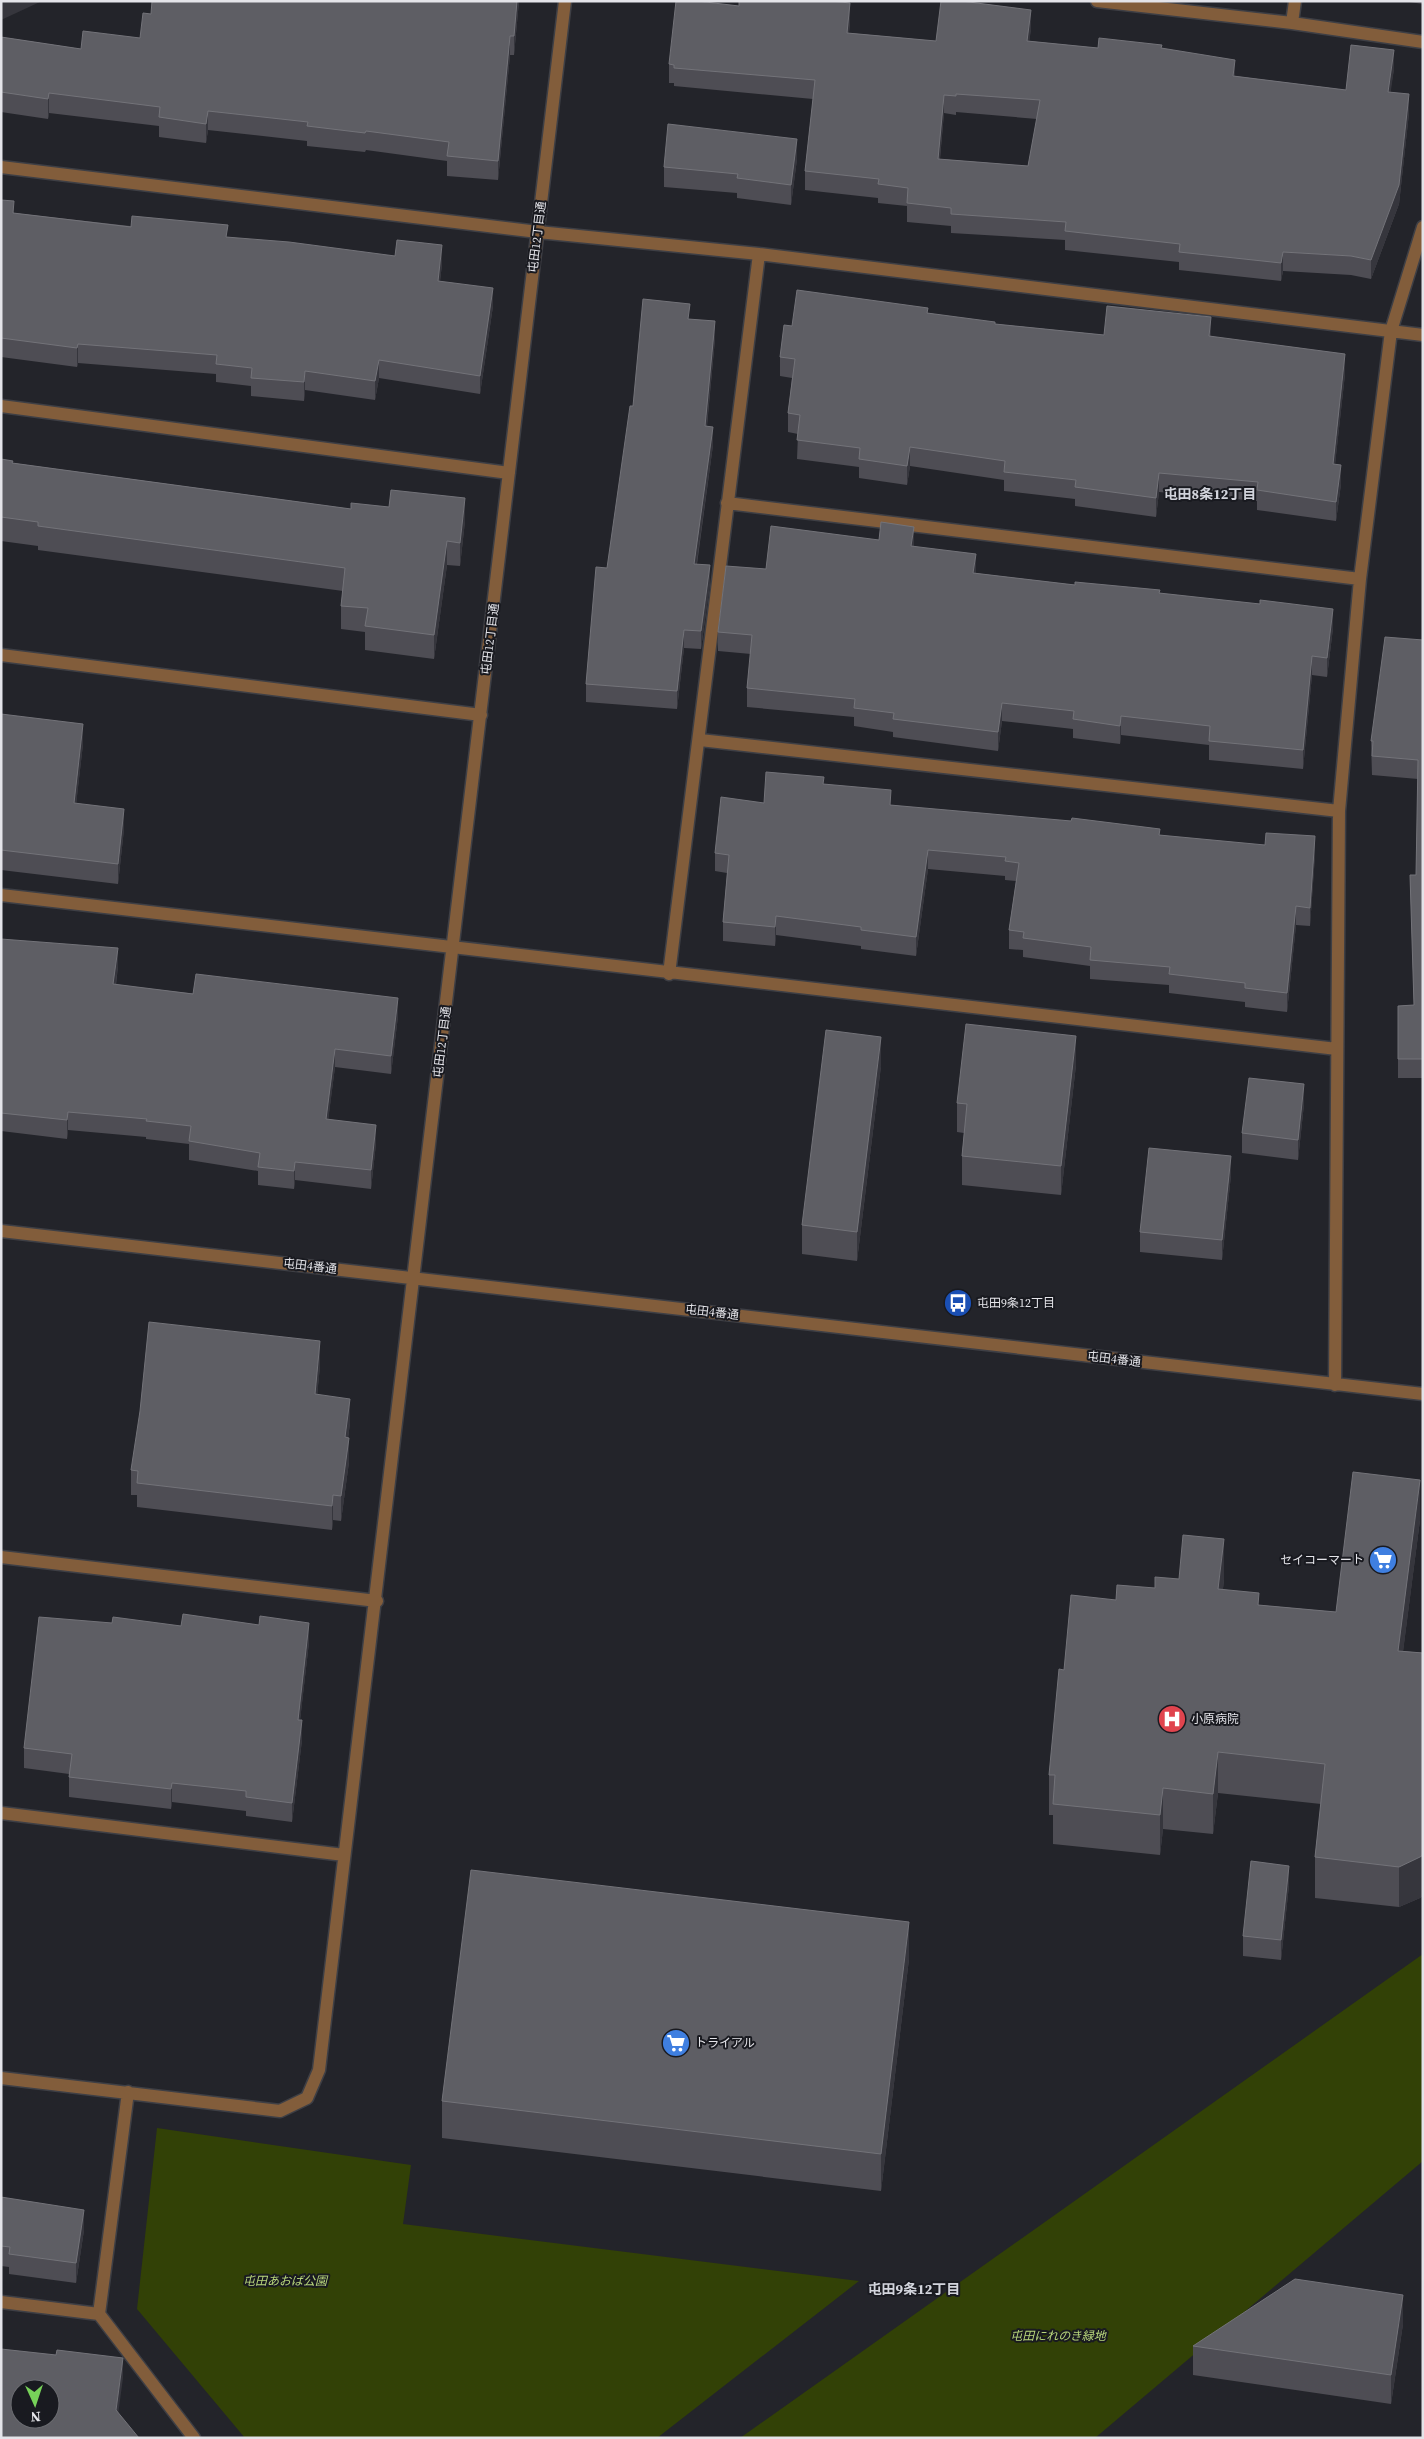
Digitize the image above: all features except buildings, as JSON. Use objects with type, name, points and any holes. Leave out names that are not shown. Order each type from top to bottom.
[{"type":"street","name":"屯田12丁目通","points":[[1,2078],[280,2111],[307,2098],[319,2070],[415,1278],[565,1]]},
{"type":"street","points":[[1097,1],[1292,23],[1423,42]]},
{"type":"street","points":[[1292,23],[1295,1]]},
{"type":"street","points":[[1,167],[538,232],[759,254],[1423,335]]},
{"type":"street","points":[[1335,1385],[1339,811],[1360,579],[1392,331],[1423,227]]},
{"type":"street","points":[[669,974],[700,740],[727,503],[759,254]]},
{"type":"street","points":[[1,406],[509,473]]},
{"type":"street","points":[[727,503],[1360,579]]},
{"type":"street","points":[[1,655],[481,715]]},
{"type":"street","points":[[700,740],[1339,811]]},
{"type":"street","points":[[1,895],[669,974],[1338,1049]]},
{"type":"street","name":"屯田4番通","points":[[1,1231],[1423,1394]]},
{"type":"street","points":[[1,1557],[376,1601]]},
{"type":"street","points":[[1,1813],[344,1855]]},
{"type":"street","points":[[128,2092],[99,2314],[194,2438]]},
{"type":"street","points":[[1,2302],[99,2314]]},
{"type":"green space","name":"屯田にれのき緑地","points":[[1423,1954],[1423,2161],[1095,2438],[740,2438]]},
{"type":"green space","name":"屯田あおば公園","points":[[157,2128],[411,2165],[403,2224],[859,2281],[657,2438],[245,2438],[137,2309]]},
{"type":"place","name":"屯田9条12丁目","points":[[958,1303]]},
{"type":"place","name":"セイコーマート","points":[[1383,1560]]},
{"type":"place","name":"小原病院","points":[[1172,1719]]},
{"type":"place","name":"トライアル","points":[[676,2043]]},
{"type":"district","name":"屯田8条12丁目","points":[[1210,494]]},
{"type":"district","name":"屯田9条12丁目","points":[[914,2289]]}]
